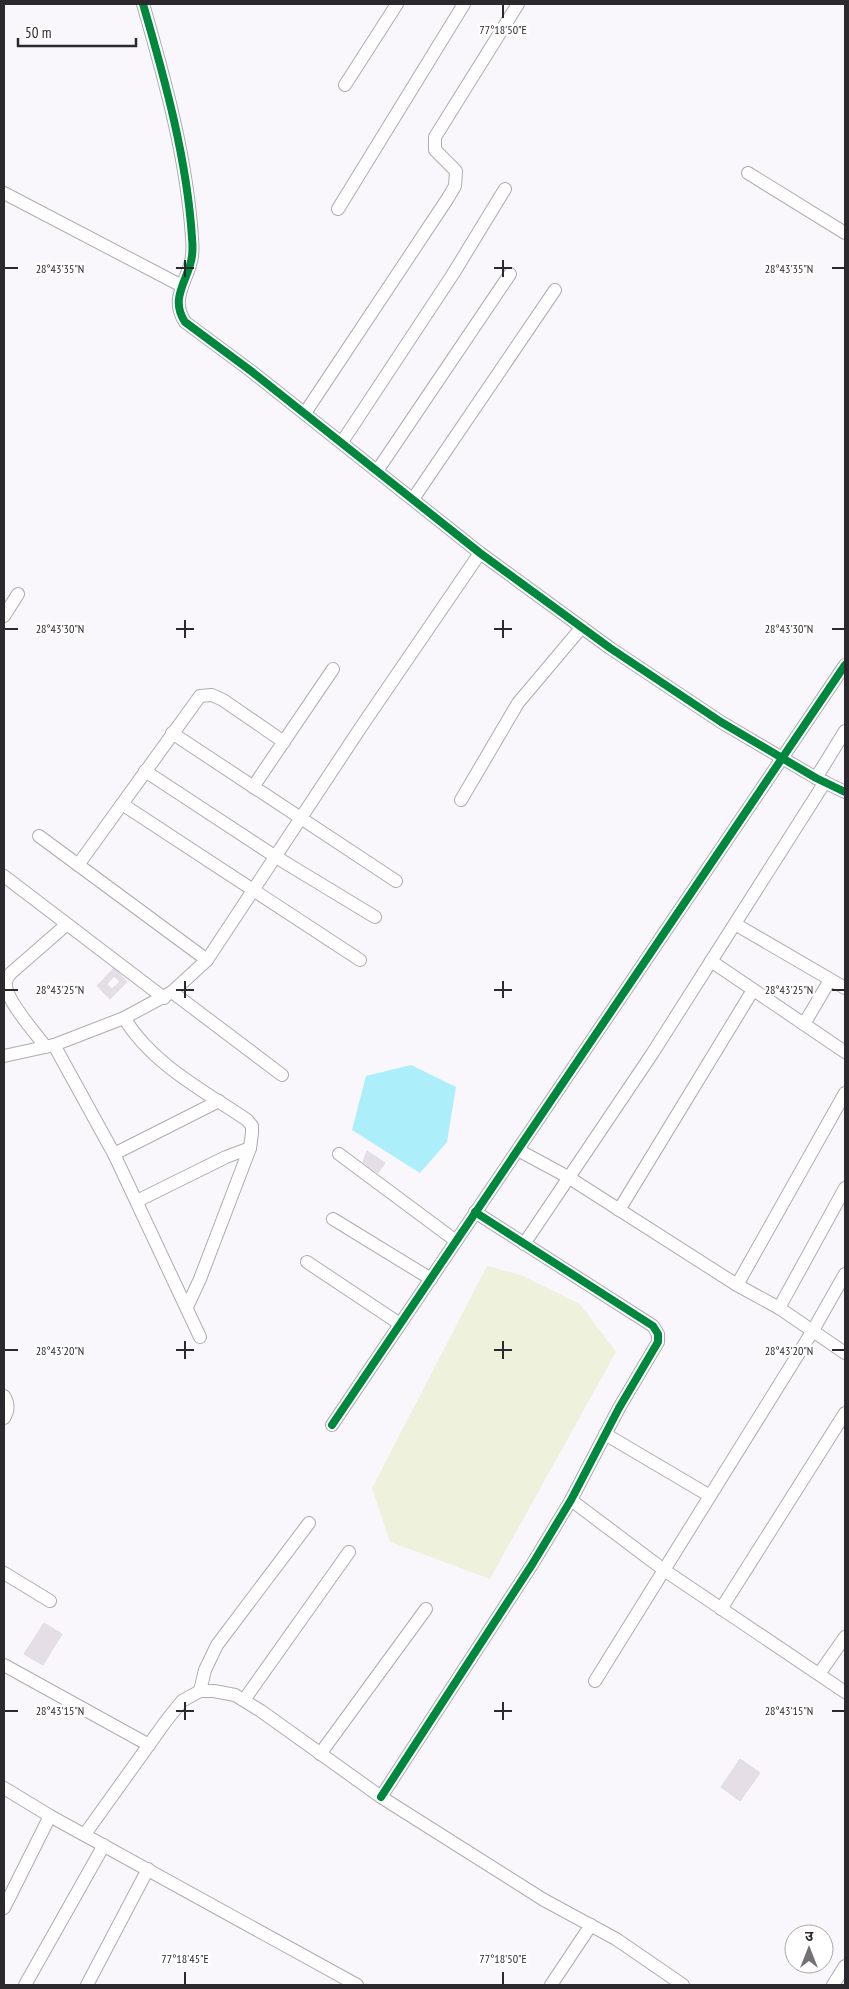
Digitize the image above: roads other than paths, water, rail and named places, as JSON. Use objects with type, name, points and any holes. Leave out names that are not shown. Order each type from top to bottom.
[{"type":"street","points":[[143,4],[169,100],[188,198],[193,250],[177,304],[185,322],[342,442],[480,553],[582,627],[673,691],[782,758],[845,792]]},
{"type":"street","points":[[345,85],[397,4]]},
{"type":"street","points":[[338,209],[464,4]]},
{"type":"street","points":[[305,414],[455,186],[456,171],[435,150],[435,137],[518,4]]},
{"type":"street","points":[[748,173],[845,233]]},
{"type":"street","points":[[342,442],[453,274],[505,189]]},
{"type":"street","points":[[4,193],[182,286]]},
{"type":"street","points":[[377,471],[510,274]]},
{"type":"street","points":[[413,499],[556,290]]},
{"type":"street","points":[[4,1056],[50,1046],[124,1018],[168,995],[207,960],[480,553]]},
{"type":"street","points":[[4,616],[18,594]]},
{"type":"street","points":[[461,800],[518,703],[582,627]]},
{"type":"street","points":[[332,1425],[845,665]]},
{"type":"street","points":[[253,787],[333,670]]},
{"type":"street","points":[[78,865],[196,700],[205,694],[223,700],[284,742]]},
{"type":"street","points":[[524,1244],[652,1054],[735,924],[820,780],[845,730]]},
{"type":"street","points":[[172,733],[396,881]]},
{"type":"street","points":[[145,771],[276,857],[375,917]]},
{"type":"street","points":[[122,804],[360,960]]},
{"type":"street","points":[[39,836],[207,960]]},
{"type":"street","points":[[4,876],[66,925],[282,1075]]},
{"type":"street","points":[[735,924],[845,988]]},
{"type":"street","points":[[66,925],[11,973],[6,982],[6,990],[11,1000],[50,1046],[114,1154],[200,1336]]},
{"type":"street","points":[[711,961],[845,1052]]},
{"type":"street","points":[[804,1024],[830,980]]},
{"type":"street","points":[[619,1210],[753,990]]},
{"type":"street","points":[[124,1018],[137,1037],[156,1057],[185,1081],[219,1101],[247,1120],[252,1126],[250,1148],[200,1279],[187,1307]]},
{"type":"street","points":[[737,1285],[845,1093]]},
{"type":"street","points":[[114,1154],[219,1101]]},
{"type":"street","points":[[137,1201],[226,1157],[250,1148]]},
{"type":"street","points":[[518,1150],[568,1177],[737,1285],[779,1308],[845,1353]]},
{"type":"street","points":[[339,1154],[456,1241]]},
{"type":"street","points":[[779,1308],[845,1188]]},
{"type":"street","points":[[381,1797],[533,1563],[571,1500],[605,1434],[658,1342],[658,1334],[652,1326],[475,1212]]},
{"type":"street","points":[[333,1219],[430,1279]]},
{"type":"street","points":[[307,1262],[400,1324]]},
{"type":"street","points":[[595,1681],[812,1332],[845,1274]]},
{"type":"street","points":[[4,1396],[8,1405],[4,1418]]},
{"type":"street","points":[[721,1609],[845,1413]]},
{"type":"street","points":[[605,1434],[710,1496]]},
{"type":"street","points":[[571,1500],[664,1570],[845,1692]]},
{"type":"street","points":[[200,1692],[205,1670],[217,1645],[308,1524]]},
{"type":"street","points":[[244,1700],[349,1552]]},
{"type":"street","points":[[4,1573],[50,1601]]},
{"type":"street","points":[[320,1754],[426,1609]]},
{"type":"street","points":[[819,1674],[845,1637]]},
{"type":"street","points":[[4,1665],[149,1745]]},
{"type":"street","points":[[85,1834],[182,1701],[200,1692],[225,1693],[244,1700],[381,1797],[544,1900],[616,1940],[682,1985]]},
{"type":"street","points":[[4,1790],[357,1985]]},
{"type":"street","points":[[4,1908],[50,1816]]},
{"type":"street","points":[[25,1985],[104,1845]]},
{"type":"street","points":[[87,1985],[148,1869]]},
{"type":"street","points":[[551,1985],[590,1926]]},
{"type":"street","points":[[833,1985],[845,1966]]},
{"type":"water","points":[[411,1065],[456,1087],[447,1142],[420,1173],[352,1130],[366,1076]]}]
